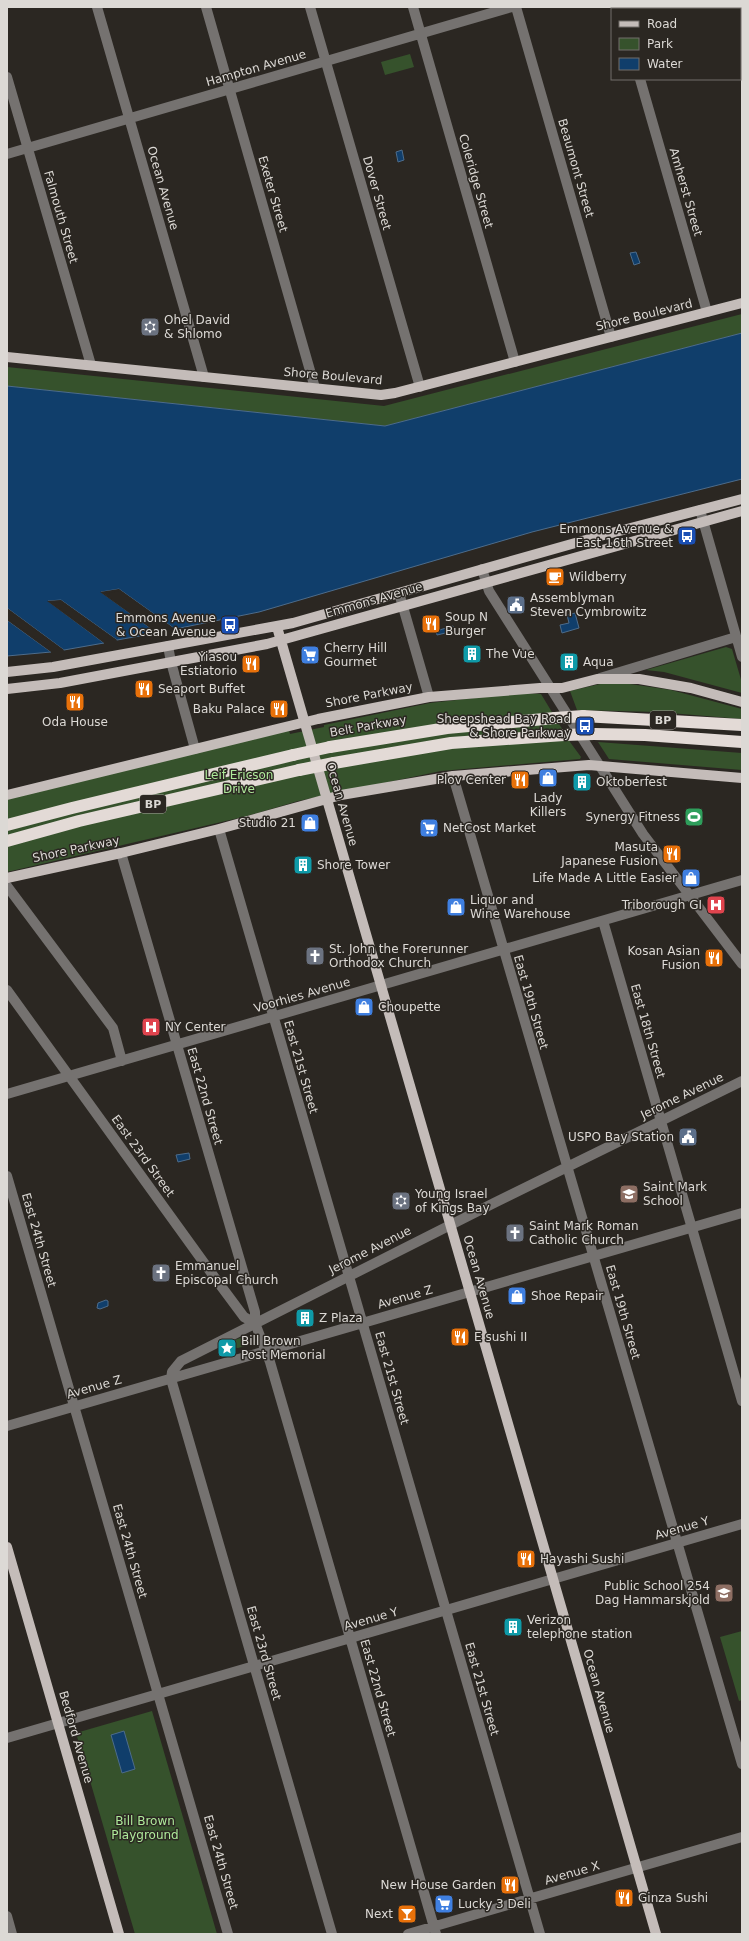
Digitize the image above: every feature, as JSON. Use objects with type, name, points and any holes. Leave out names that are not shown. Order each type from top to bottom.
[{"type":"highway","name":"Belt Parkway","points":[[7,825],[293,755],[330,747],[439,729],[584,716],[742,725]]},
{"type":"highway","name":"BP","points":[[7,841],[79,821],[299,770],[451,743],[504,738],[594,734],[645,735],[742,742]]},
{"type":"main road","name":"Shore Boulevard","points":[[7,357],[380,395],[394,394],[742,304]]},
{"type":"main road","name":"Emmons Avenue","points":[[7,672],[53,667],[277,626],[742,499]]},
{"type":"main road","name":"Emmons Avenue","points":[[7,689],[60,683],[280,640],[742,512]]},
{"type":"main road","name":"Ocean Avenue","points":[[277,626],[656,1934]]},
{"type":"main road","name":"Shore Parkway","points":[[7,795],[304,722],[428,697],[562,688],[597,679],[639,679],[677,685],[742,702]]},
{"type":"main road","name":"Shore Parkway","points":[[7,878],[220,829],[326,798],[453,776],[599,765],[742,778]]},
{"type":"main road","name":"Bedford Avenue","points":[[7,1547],[119,1934]]},
{"type":"street","name":"Ocean Avenue","points":[[97,7],[204,377]]},
{"type":"street","name":"Exeter Street","points":[[206,7],[316,388]]},
{"type":"street","name":"Dover Street","points":[[310,7],[420,387]]},
{"type":"street","name":"Coleridge Street","points":[[413,7],[515,362]]},
{"type":"street","name":"Hampton Avenue","points":[[7,154],[512,7]]},
{"type":"street","name":"Beaumont Street","points":[[516,7],[611,337]]},
{"type":"street","name":"Falmouth Street","points":[[7,77],[90,366]]},
{"type":"street","name":"Amherst Street","points":[[640,80],[707,312]]},
{"type":"street","points":[[700,510],[742,657]]},
{"type":"street","points":[[482,569],[490,591],[643,834],[742,964]]},
{"type":"street","points":[[399,593],[428,697]]},
{"type":"street","points":[[597,679],[736,637]]},
{"type":"street","points":[[168,646],[195,749]]},
{"type":"street","name":"East 19th Street","points":[[453,776],[742,1764]]},
{"type":"street","name":"East 21st Street","points":[[220,829],[540,1934]]},
{"type":"street","name":"East 22nd Street","points":[[121,853],[255,1312],[255,1323]]},
{"type":"street","name":"Voorhies Avenue","points":[[7,1094],[742,880]]},
{"type":"street","points":[[7,886],[113,1028],[122,1060]]},
{"type":"street","name":"East 18th Street","points":[[603,921],[742,1401]]},
{"type":"street","name":"East 23rd Street","points":[[7,990],[238,1309],[244,1317],[255,1323],[261,1335]]},
{"type":"street","name":"Jerome Avenue","points":[[171,1379],[172,1372],[181,1361],[349,1275],[742,1081]]},
{"type":"street","name":"East 24th Street","points":[[7,1176],[228,1934]]},
{"type":"street","name":"Avenue Z","points":[[7,1426],[742,1212]]},
{"type":"street","name":"East 22nd Street","points":[[261,1335],[435,1930]]},
{"type":"street","name":"East 23rd Street","points":[[171,1379],[332,1934]]},
{"type":"street","name":"Avenue Y","points":[[7,1738],[742,1524]]},
{"type":"street","name":"Avenue X","points":[[408,1934],[435,1930],[530,1898],[742,1837]]},
{"type":"street","points":[[7,1916],[12,1934]]},
{"type":"green space","points":[[410,54],[414,67],[385,75],[381,62]]},
{"type":"green space","points":[[742,314],[742,333],[385,426],[7,386],[7,367],[384,406]]},
{"type":"green space","points":[[726,647],[732,649],[742,683],[742,693],[664,672],[646,670]]},
{"type":"green space","points":[[600,684],[630,684],[671,690],[742,709],[742,719],[658,712],[577,710],[570,691]]},
{"type":"green space","name":"Leif Ericson Drive","points":[[518,693],[541,694],[570,742],[581,757],[580,759],[441,771],[298,801],[247,816],[7,872],[7,799],[289,730],[290,734],[324,727],[324,725],[430,703]]},
{"type":"green space","points":[[598,742],[742,753],[742,770],[609,759]]},
{"type":"green space","points":[[243,1337],[247,1341],[245,1346],[238,1348],[229,1347],[228,1345],[232,1341]]},
{"type":"green space","points":[[742,1631],[742,1700],[739,1701],[720,1637]]},
{"type":"green space","name":"Bill Brown Playground","points":[[152,1711],[217,1934],[135,1934],[76,1733]]},
{"type":"water","points":[[402,150],[404,160],[398,162],[396,152]]},
{"type":"water","points":[[636,252],[640,263],[634,265],[630,253]]},
{"type":"water","points":[[742,333],[742,479],[532,532],[259,612],[175,629],[119,589],[101,592],[157,633],[117,640],[61,600],[48,601],[104,643],[64,650],[7,608],[7,386],[385,426]]},
{"type":"water","points":[[575,613],[579,628],[562,633],[560,625],[569,623],[567,615]]},
{"type":"water","points":[[7,620],[51,652],[7,656]]},
{"type":"water","points":[[453,626],[454,631],[437,635],[436,631]]},
{"type":"water","points":[[189,1153],[190,1159],[178,1162],[176,1155]]},
{"type":"water","points":[[106,1300],[108,1301],[108,1306],[100,1309],[97,1308],[98,1303]]},
{"type":"water","points":[[124,1731],[135,1769],[122,1773],[111,1735]]},
{"type":"pier","points":[[119,589],[175,629],[172,630],[119,591],[105,594],[159,632],[157,633],[100,592]]},
{"type":"pier","points":[[61,600],[117,640],[114,640],[60,602],[53,603],[106,642],[104,643],[47,601]]},
{"type":"pier","points":[[7,608],[64,650],[7,610]]},
{"type":"pier","points":[[7,618],[53,651],[51,652],[7,620]]},
{"type":"place","name":"Ohel David & Shlomo","points":[[150,327]]},
{"type":"place","name":"Emmons Avenue & East 16th Street","points":[[687,536]]},
{"type":"place","name":"Wildberry","points":[[555,577]]},
{"type":"place","name":"Assemblyman Steven Cymbrowitz","points":[[516,605]]},
{"type":"place","name":"Soup N Burger","points":[[431,624]]},
{"type":"place","name":"Emmons Avenue & Ocean Avenue","points":[[230,625]]},
{"type":"place","name":"The Vue","points":[[472,654]]},
{"type":"place","name":"Cherry Hill Gourmet","points":[[310,655]]},
{"type":"place","name":"Aqua","points":[[569,662]]},
{"type":"place","name":"Yiasou Estiatorio","points":[[251,664]]},
{"type":"place","name":"Seaport Buffet","points":[[144,689]]},
{"type":"place","name":"Oda House","points":[[75,702]]},
{"type":"place","name":"Baku Palace","points":[[279,709]]},
{"type":"place","name":"Sheepshead Bay Road & Shore Parkway","points":[[585,726]]},
{"type":"place","name":"Lady Killers","points":[[548,778]]},
{"type":"place","name":"Plov Center","points":[[520,780]]},
{"type":"place","name":"Oktoberfest","points":[[582,782]]},
{"type":"place","name":"Synergy Fitness","points":[[694,817]]},
{"type":"place","name":"Studio 21","points":[[310,823]]},
{"type":"place","name":"NetCost Market","points":[[429,828]]},
{"type":"place","name":"Masuta Japanese Fusion","points":[[672,854]]},
{"type":"place","name":"Shore Tower","points":[[303,865]]},
{"type":"place","name":"Life Made A Little Easier","points":[[691,878]]},
{"type":"place","name":"Triborough GI","points":[[716,905]]},
{"type":"place","name":"Liquor and Wine Warehouse","points":[[456,907]]},
{"type":"place","name":"St. John the Forerunner Orthodox Church","points":[[315,956]]},
{"type":"place","name":"Kosan Asian Fusion","points":[[714,958]]},
{"type":"place","name":"Choupette","points":[[364,1007]]},
{"type":"place","name":"NY Center","points":[[151,1027]]},
{"type":"place","name":"USPO Bay Station","points":[[688,1137]]},
{"type":"place","name":"Saint Mark School","points":[[629,1194]]},
{"type":"place","name":"Young Israel of Kings Bay","points":[[401,1201]]},
{"type":"place","name":"Saint Mark Roman Catholic Church","points":[[515,1233]]},
{"type":"place","name":"Emmanuel Episcopal Church","points":[[161,1273]]},
{"type":"place","name":"Shoe Repair","points":[[517,1296]]},
{"type":"place","name":"Z Plaza","points":[[305,1318]]},
{"type":"place","name":"E sushi II","points":[[460,1337]]},
{"type":"place","name":"Bill Brown Post Memorial","points":[[227,1348]]},
{"type":"place","name":"Hayashi Sushi","points":[[526,1559]]},
{"type":"place","name":"Public School 254 Dag Hammarskjold","points":[[724,1593]]},
{"type":"place","name":"Verizon telephone station","points":[[513,1627]]},
{"type":"place","name":"New House Garden","points":[[510,1885]]},
{"type":"place","name":"Ginza Sushi","points":[[624,1898]]},
{"type":"place","name":"Lucky 3 Deli","points":[[444,1904]]},
{"type":"place","name":"Next","points":[[407,1914]]}]
